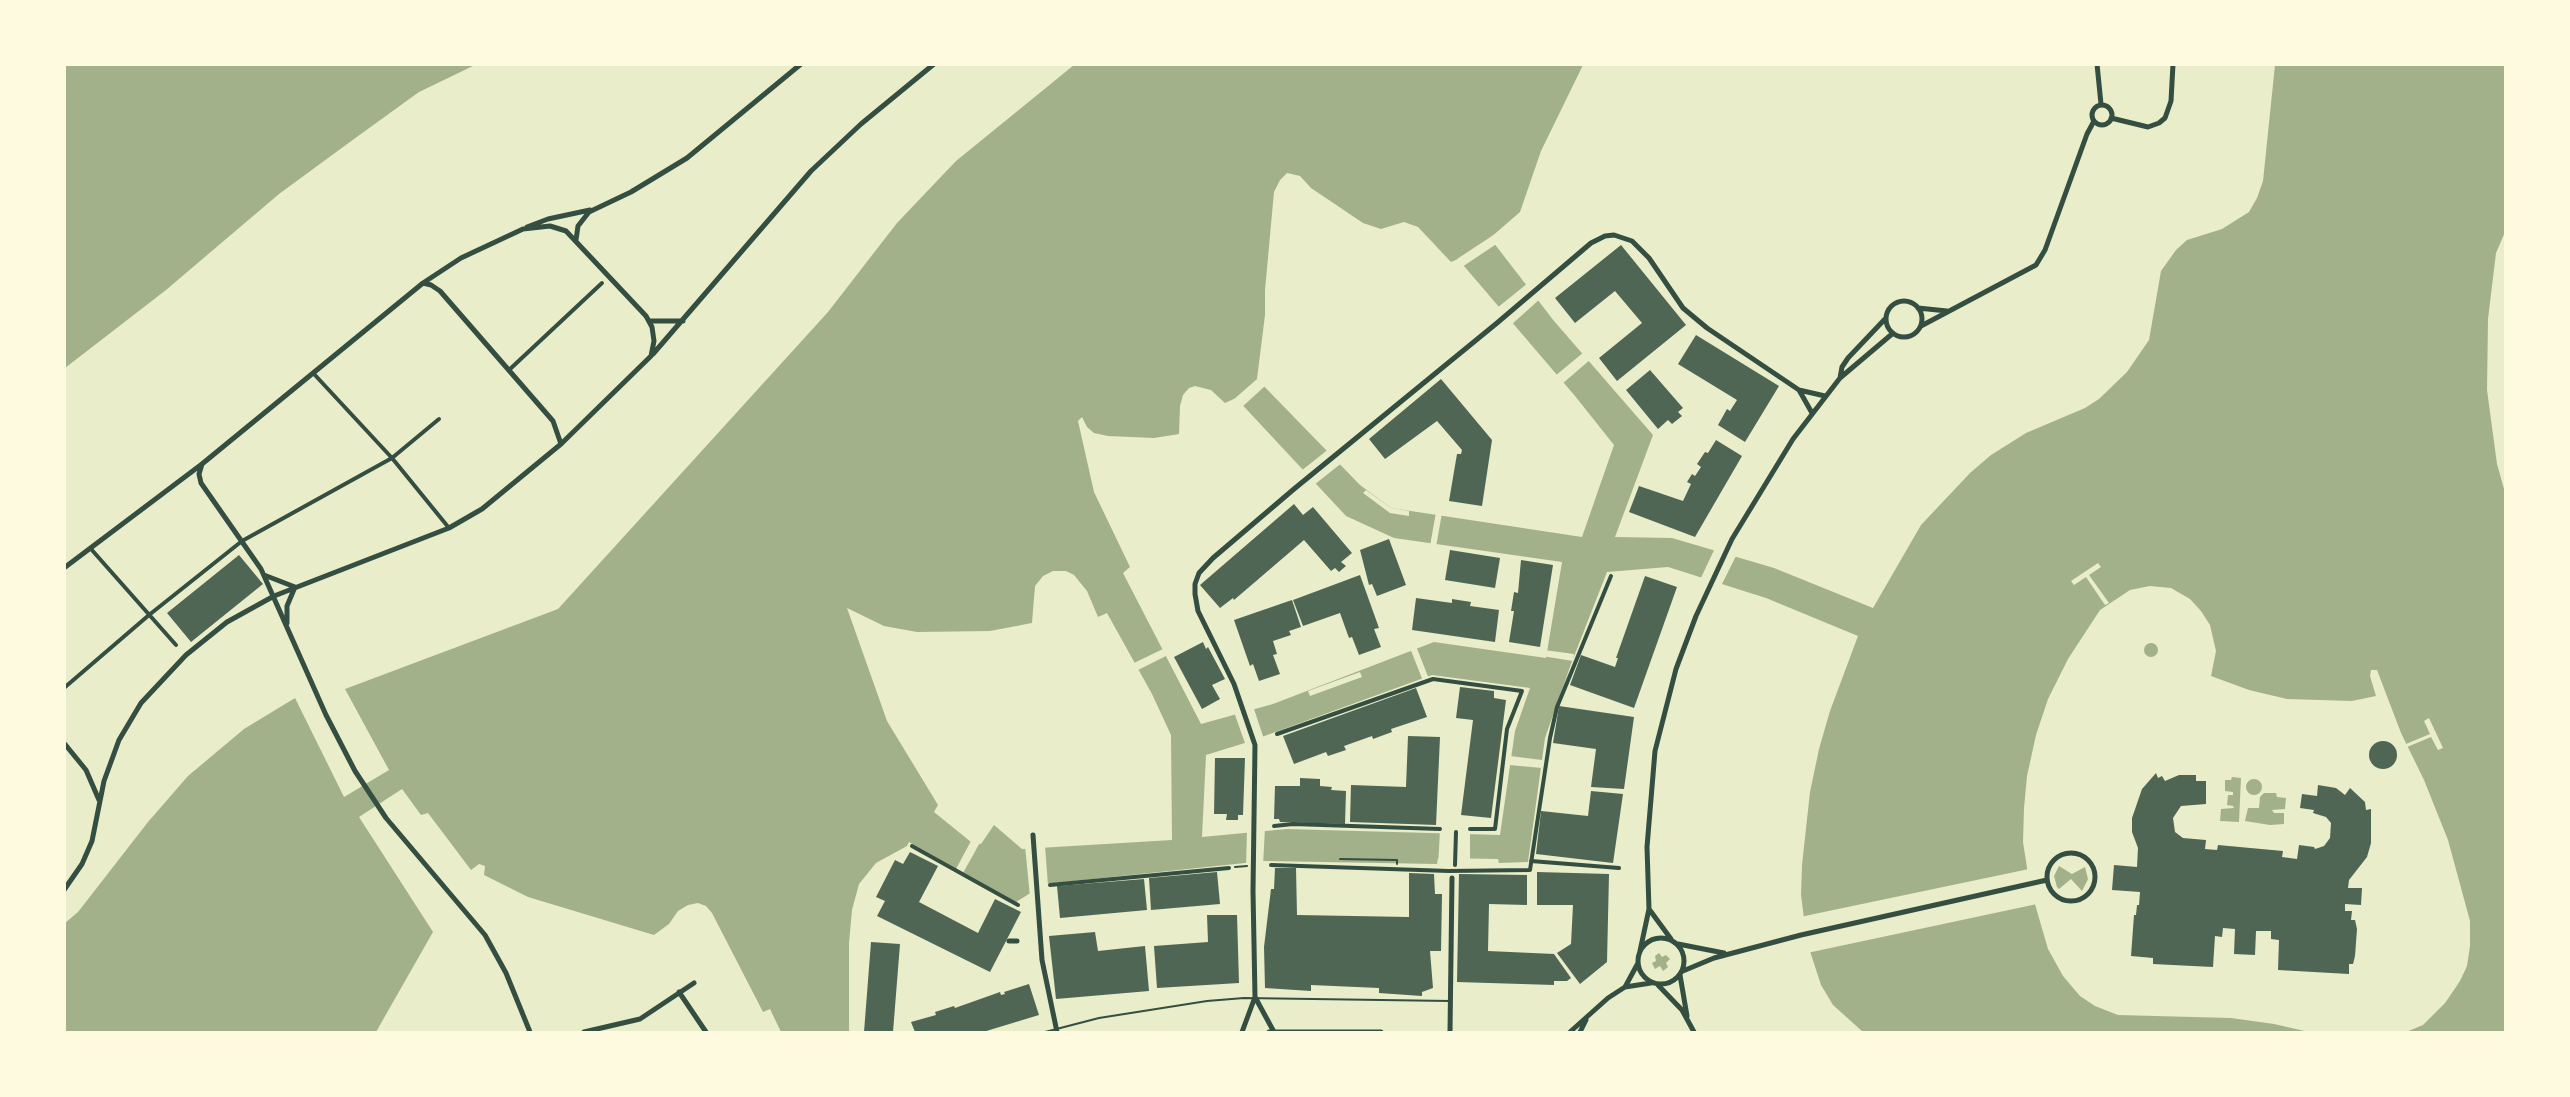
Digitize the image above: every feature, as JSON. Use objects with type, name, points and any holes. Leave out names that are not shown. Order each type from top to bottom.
[{"type":"street","points":[[576,241],[581,220],[595,209],[631,192],[687,158],[801,64]]},
{"type":"street","points":[[64,890],[82,864],[92,841],[107,771],[119,740],[141,703],[158,683],[205,638],[242,613],[274,596],[449,528],[482,509],[561,444],[651,356],[811,171],[861,124],[934,64]]},
{"type":"street","points":[[2097,64],[2101,104]]},
{"type":"street","points":[[2111,118],[2148,127],[2159,123],[2164,118],[2171,101],[2173,64]]},
{"type":"street","points":[[2101,104],[2111,109],[2109,122],[2102,125],[2094,122],[2092,117],[2092,110],[2101,104]]},
{"type":"street","points":[[1921,326],[2030,270],[2041,259],[2087,134],[2094,122]]},
{"type":"street","points":[[64,568],[202,464],[423,283],[461,258],[523,229],[548,219],[595,209]]},
{"type":"street","points":[[523,229],[556,226],[566,231],[649,321],[654,341],[651,356]]},
{"type":"street","points":[[1242,1032],[1255,997],[1253,891],[1256,752],[1249,723],[1233,684],[1198,611],[1195,584],[1199,573],[1213,558],[1294,489],[1591,243],[1605,236],[1624,237],[1632,241],[1649,258],[1683,308],[1707,328],[1799,390],[1825,396]]},
{"type":"street","points":[[423,283],[432,285],[440,291],[553,421],[561,444]]},
{"type":"street","points":[[509,370],[602,283]]},
{"type":"street","points":[[1840,378],[1842,367],[1848,358],[1886,319],[1888,309],[1896,303],[1907,302],[1918,308],[1949,311]]},
{"type":"street","points":[[1892,334],[1908,337],[1917,332],[1921,326],[1922,316],[1918,308]]},
{"type":"street","points":[[1886,319],[1892,334]]},
{"type":"street","points":[[649,321],[665,323],[683,321]]},
{"type":"street","points":[[1625,987],[1638,963],[1649,909],[1647,847],[1655,751],[1676,669],[1704,597],[1732,538],[1778,462],[1812,413],[1840,378],[1892,334]]},
{"type":"street","points":[[314,374],[392,458],[449,528]]},
{"type":"street","points":[[1799,390],[1812,413]]},
{"type":"street","points":[[64,688],[242,540],[392,458],[439,419]]},
{"type":"street","points":[[202,464],[199,479],[203,488],[242,540],[264,575],[326,715],[355,771],[386,818],[485,935],[506,973],[530,1032]]},
{"type":"street","points":[[91,549],[176,645]]},
{"type":"street","points":[[264,575],[295,587]]},
{"type":"street","points":[[1271,865],[1397,866],[1452,871],[1530,870],[1557,707],[1611,576]]},
{"type":"street","points":[[288,627],[287,606],[295,587]]},
{"type":"street","points":[[1277,734],[1426,680],[1522,691],[1507,729],[1495,829],[1470,829]]},
{"type":"street","points":[[64,743],[86,770],[99,802]]},
{"type":"street","points":[[1274,826],[1293,824],[1440,828]]},
{"type":"street","points":[[1455,865],[1456,832]]},
{"type":"street","points":[[1033,835],[1042,960],[1057,1031]]},
{"type":"street","points":[[912,846],[1018,905]]},
{"type":"street","points":[[2067,853],[2080,855],[2086,859],[2091,864],[2095,877],[2094,884],[2087,895],[2074,901],[2056,896],[2047,880],[2051,864],[2067,853]]},
{"type":"street","points":[[1531,861],[1619,868]]},
{"type":"street","points":[[1050,885],[1229,867]]},
{"type":"street","points":[[1450,1032],[1452,871]]},
{"type":"street","points":[[1658,985],[1668,984],[1682,973],[1732,952],[2047,880]]},
{"type":"street","points":[[1649,909],[1671,940],[1677,944],[1715,952],[1732,952]]},
{"type":"street","points":[[1640,951],[1644,945],[1657,938],[1671,940]]},
{"type":"street","points":[[1009,941],[1017,941]]},
{"type":"street","points":[[1677,944],[1684,957],[1682,973],[1687,1017]]},
{"type":"street","points":[[1638,963],[1642,975],[1658,985],[1687,1017],[1694,1032]]},
{"type":"street","points":[[1570,1032],[1608,998],[1625,987],[1651,982]]},
{"type":"street","points":[[584,1032],[640,1019],[694,983]]},
{"type":"street","points":[[679,992],[706,1032]]},
{"type":"street","points":[[1255,997],[1274,1032]]},
{"type":"street","points":[[1580,1032],[1588,1016]]},
{"type":"street","points":[[1269,1032],[1381,1032]]},
{"type":"lane","points":[[1045,1032],[1057,1031],[1099,1018],[1153,1009],[1255,997],[1451,1000]]},
{"type":"path","points":[[1332,859],[1397,860],[1397,866]]},
{"type":"shaded area","points":[[65,64],[475,65],[419,92],[279,194],[166,290],[65,368]]},
{"type":"shaded area","points":[[1074,65],[1583,65],[1541,151],[1520,212],[1490,238],[1554,321],[1653,435],[1615,537],[1672,538],[1774,568],[1873,608],[1921,525],[1970,473],[1991,455],[2026,433],[2085,408],[2099,399],[2127,372],[2149,340],[2161,271],[2176,250],[2187,240],[2222,229],[2249,212],[2263,181],[2275,65],[2505,65],[2505,232],[2496,253],[2488,319],[2487,390],[2497,464],[2506,496],[2505,1032],[2406,1032],[2423,1025],[2445,1003],[2460,981],[2467,966],[2470,921],[2448,840],[2424,780],[2401,733],[2377,670],[2371,670],[2370,676],[2376,696],[2352,701],[2287,699],[2249,690],[2211,676],[2216,651],[2210,625],[2201,611],[2190,599],[2171,588],[2150,586],[2130,590],[2100,610],[2068,659],[2048,699],[2036,735],[2027,776],[2023,842],[2030,887],[2048,949],[2063,976],[2080,996],[2095,1006],[2118,1015],[2231,1018],[2309,1032],[1863,1032],[1833,1005],[1821,985],[1807,942],[1801,895],[1810,792],[1819,749],[1830,711],[1858,636],[1766,598],[1668,567],[1607,572],[1545,738],[1528,862],[1499,863],[1498,859],[1438,858],[1437,864],[1264,861],[1045,884],[1016,902],[909,842],[907,846],[876,863],[859,884],[852,910],[849,943],[849,1032],[781,1032],[770,1009],[763,1012],[712,913],[706,906],[698,903],[688,905],[678,911],[669,924],[654,935],[528,897],[484,875],[485,866],[479,864],[471,870],[428,813],[421,815],[402,789],[359,817],[433,932],[376,1032],[65,1032],[65,923],[78,912],[148,822],[188,776],[244,729],[295,698],[344,797],[389,770],[345,689],[558,609],[828,312],[897,223],[956,161]],"holes":[[[1287,173],[1300,176],[1311,188],[1363,223],[1381,229],[1404,222],[1418,227],[1451,262],[1458,259],[1575,396],[1614,445],[1582,537],[1391,508],[1360,485],[1257,379],[1265,315],[1265,290],[1274,192],[1280,180]],[[1195,386],[1211,390],[1225,403],[1236,398],[1346,516],[1394,538],[1562,562],[1546,658],[1434,642],[1273,704],[1201,724],[1123,573],[1130,567],[1094,492],[1078,421],[1082,417],[1087,427],[1094,433],[1108,436],[1154,438],[1179,434],[1180,406],[1183,395],[1189,388]],[[1053,571],[1066,571],[1074,575],[1087,591],[1098,617],[1107,613],[1152,694],[1171,735],[1172,840],[1022,849],[994,825],[981,844],[971,842],[934,812],[938,805],[887,721],[847,608],[884,626],[917,632],[990,631],[1032,623],[1035,586],[1043,576]],[[1432,675],[1530,688],[1515,731],[1500,835],[1287,829],[1202,837],[1206,755]]]},
{"type":"shaded area","points":[[2151,643],[2156,645],[2158,650],[2156,655],[2151,657],[2146,655],[2144,650],[2146,645]]},
{"type":"shaded area","points":[[2232,777],[2241,778],[2239,822],[2220,821],[2221,809],[2234,808],[2227,805],[2228,795],[2233,795],[2233,792],[2225,791],[2225,780],[2231,780]]},
{"type":"shaded area","points":[[2254,779],[2262,787],[2254,795],[2246,787]]},
{"type":"shaded area","points":[[2264,793],[2276,793],[2277,797],[2286,798],[2285,809],[2272,810],[2274,813],[2284,813],[2284,824],[2270,825],[2245,821],[2248,808],[2259,808],[2260,797]]},
{"type":"shaded area","points":[[2059,866],[2072,874],[2085,867],[2088,879],[2082,891],[2071,879],[2059,889],[2057,887],[2054,876]]},
{"type":"shaded area","points":[[1659,953],[1662,957],[1666,955],[1670,959],[1666,963],[1668,967],[1663,971],[1660,966],[1655,969],[1652,963],[1656,961],[1655,956]]},
{"type":"pier","points":[[1495,234],[1494,238],[1498,243],[1462,267],[1457,259]]},
{"type":"pier","points":[[1528,283],[1540,299],[1511,325],[1497,308]]},
{"type":"pier","points":[[1584,352],[1591,359],[1562,384],[1555,376]]},
{"type":"pier","points":[[1257,379],[1265,386],[1241,408],[1233,400]]},
{"type":"pier","points":[[1330,448],[1343,462],[1314,485],[1301,471]]},
{"type":"pier","points":[[1366,490],[1391,508],[1409,511],[1409,516],[1390,513],[1363,493]]},
{"type":"pier","points":[[1436,512],[1442,513],[1436,547],[1430,546]]},
{"type":"pier","points":[[1715,548],[1737,554],[1721,586],[1700,580]]},
{"type":"pier","points":[[2098,563],[2101,567],[2089,575],[2109,603],[2105,605],[2086,577],[2074,585],[2071,581]]},
{"type":"pier","points":[[1416,646],[1429,679],[1423,681],[1410,648]]},
{"type":"pier","points":[[1165,648],[1168,655],[1136,671],[1132,664]]},
{"type":"pier","points":[[1544,650],[1574,654],[1573,661],[1542,656]]},
{"type":"pier","points":[[1360,672],[1362,677],[1310,696],[1308,691]]},
{"type":"pier","points":[[1253,706],[1264,739],[1246,746],[1234,712]]},
{"type":"pier","points":[[2429,718],[2443,748],[2438,750],[2431,737],[2407,747],[2406,744],[2430,734],[2424,721]]},
{"type":"pier","points":[[1510,756],[1542,760],[1542,768],[1509,765]]},
{"type":"pier","points":[[1265,828],[1263,865],[1246,867],[1247,830]]},
{"type":"pier","points":[[1440,830],[1470,832],[1470,862],[1441,861],[1438,867]]},
{"type":"pier","points":[[972,839],[980,841],[982,839],[963,873],[956,869]]},
{"type":"pier","points":[[1045,845],[1048,886],[1030,897],[1025,846]]},
{"type":"pier","points":[[2029,869],[2037,904],[1807,953],[1800,917]]},
{"type":"building","points":[[1621,245],[1686,325],[1617,381],[1599,358],[1642,323],[1615,291],[1575,323],[1555,298]]},
{"type":"building","points":[[1696,335],[1779,386],[1745,442],[1718,425],[1727,409],[1730,411],[1737,400],[1678,364]]},
{"type":"building","points":[[1650,370],[1683,408],[1678,412],[1682,416],[1672,424],[1668,420],[1658,429],[1626,390]]},
{"type":"building","points":[[1441,379],[1492,440],[1482,506],[1449,501],[1457,454],[1461,454],[1462,450],[1437,421],[1385,459],[1369,439]]},
{"type":"building","points":[[1716,440],[1742,456],[1695,537],[1629,512],[1639,486],[1683,501],[1691,484],[1687,482],[1692,474],[1695,476],[1701,467],[1697,464]]},
{"type":"building","points":[[1294,504],[1303,515],[1313,507],[1352,553],[1341,562],[1346,566],[1339,572],[1335,568],[1331,571],[1304,540],[1234,600],[1233,598],[1220,608],[1200,585]]},
{"type":"building","points":[[1389,539],[1406,585],[1377,596],[1372,584],[1369,585],[1360,550]]},
{"type":"building","points":[[1450,550],[1500,558],[1495,588],[1445,580]]},
{"type":"building","points":[[239,555],[263,584],[191,642],[167,613]]},
{"type":"building","points":[[1521,560],[1553,565],[1540,647],[1509,642],[1514,611],[1511,611],[1514,592],[1518,593]]},
{"type":"building","points":[[1360,575],[1379,628],[1374,629],[1381,647],[1359,655],[1352,637],[1349,638],[1340,613],[1303,626],[1293,600]]},
{"type":"building","points":[[1645,576],[1677,587],[1634,708],[1570,685],[1581,655],[1615,667],[1618,658],[1616,658]]},
{"type":"building","points":[[1416,598],[1452,603],[1452,599],[1471,602],[1470,606],[1499,610],[1495,642],[1412,630]]},
{"type":"building","points":[[1292,600],[1301,627],[1289,631],[1291,635],[1273,641],[1277,654],[1273,655],[1280,674],[1259,681],[1253,664],[1250,666],[1234,620]]},
{"type":"building","points":[[1203,642],[1225,679],[1212,685],[1220,699],[1202,709],[1174,657]]},
{"type":"building","points":[[1460,687],[1494,691],[1494,698],[1506,700],[1491,818],[1461,815],[1473,720],[1456,718]]},
{"type":"building","points":[[1416,688],[1427,717],[1391,729],[1392,732],[1373,739],[1372,736],[1344,746],[1346,750],[1328,756],[1326,752],[1294,764],[1283,736]]},
{"type":"building","points":[[1559,706],[1634,717],[1624,789],[1591,787],[1596,749],[1553,743]]},
{"type":"building","points":[[1408,736],[1440,737],[1436,825],[1350,822],[1351,785],[1406,787]]},
{"type":"building","points":[[2383,741],[2393,745],[2397,755],[2393,765],[2383,769],[2373,765],[2369,755],[2373,745]]},
{"type":"building","points":[[1215,758],[1245,758],[1243,815],[1238,815],[1238,820],[1226,820],[1227,814],[1214,814]]},
{"type":"building","points":[[2156,773],[2158,778],[2162,776],[2165,781],[2179,775],[2196,775],[2196,781],[2206,781],[2206,804],[2181,806],[2173,818],[2175,832],[2183,838],[2206,840],[2205,849],[2217,850],[2218,845],[2283,851],[2282,857],[2297,859],[2299,845],[2315,849],[2324,846],[2330,838],[2331,823],[2326,817],[2313,813],[2314,810],[2300,808],[2302,794],[2317,796],[2318,785],[2336,788],[2345,795],[2350,788],[2365,802],[2366,810],[2371,809],[2371,843],[2367,857],[2349,880],[2348,888],[2362,888],[2361,905],[2345,904],[2345,911],[2352,911],[2351,920],[2355,920],[2357,929],[2355,956],[2353,964],[2349,964],[2349,974],[2278,970],[2279,940],[2271,939],[2271,931],[2256,931],[2255,955],[2234,954],[2235,929],[2223,928],[2222,937],[2215,936],[2213,967],[2153,964],[2153,958],[2131,956],[2134,915],[2139,905],[2140,892],[2112,890],[2114,865],[2137,867],[2138,848],[2132,832],[2132,818],[2142,789]]},
{"type":"building","points":[[1300,778],[1320,779],[1320,786],[1332,787],[1331,790],[1346,791],[1345,824],[1280,822],[1279,819],[1274,819],[1275,786],[1300,786]]},
{"type":"building","points":[[1591,791],[1623,794],[1613,863],[1536,854],[1541,811],[1588,816]]},
{"type":"building","points":[[910,852],[938,866],[919,902],[978,933],[995,899],[1021,912],[990,972],[877,916],[885,901],[876,897],[895,860],[903,864]]},
{"type":"building","points":[[1275,868],[1296,868],[1297,915],[1409,917],[1409,873],[1434,874],[1435,894],[1442,894],[1441,951],[1430,951],[1433,988],[1422,992],[1422,996],[1379,993],[1379,988],[1311,985],[1311,991],[1265,988],[1264,947],[1271,889],[1274,889]]},
{"type":"building","points":[[1217,872],[1220,904],[1151,910],[1149,878]]},
{"type":"building","points":[[1537,872],[1609,874],[1607,962],[1580,984],[1557,953],[1571,944],[1573,905],[1537,905]]},
{"type":"building","points":[[1459,874],[1527,875],[1527,905],[1489,904],[1488,951],[1554,954],[1571,978],[1567,981],[1554,981],[1554,985],[1457,982]]},
{"type":"building","points":[[1144,879],[1147,910],[1060,918],[1057,886]]},
{"type":"building","points":[[1207,915],[1237,915],[1239,983],[1157,988],[1154,946],[1208,942]]},
{"type":"building","points":[[1095,932],[1098,951],[1145,946],[1149,991],[1056,999],[1049,936]]},
{"type":"building","points":[[871,942],[900,944],[893,1032],[864,1032]]},
{"type":"building","points":[[1029,984],[1039,1015],[983,1032],[915,1032],[911,1022],[936,1015],[935,1012],[954,1006],[955,1008],[1000,992],[1001,995],[1005,994],[1004,992]]}]
